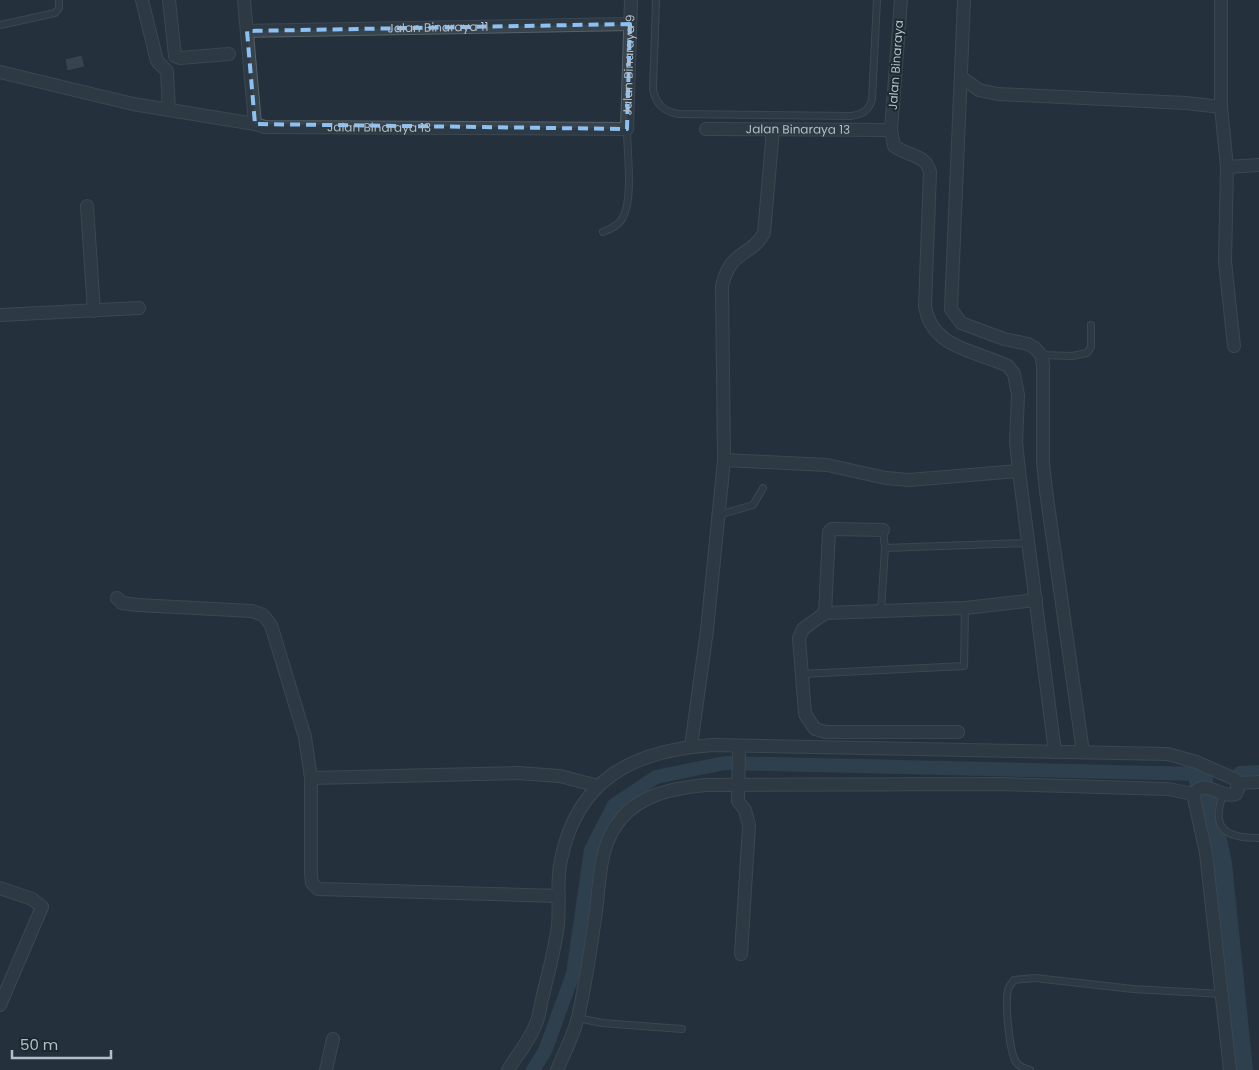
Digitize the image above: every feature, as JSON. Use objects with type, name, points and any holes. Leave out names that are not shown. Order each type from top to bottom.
[{"type":"street","points":[[142,0],[157,61],[167,71]]},
{"type":"street","points":[[169,0],[175,56],[167,71],[169,110]]},
{"type":"street","points":[[244,0],[255,124]]},
{"type":"street","name":"Jalan Binaraya 9","points":[[627,129],[630,0]]},
{"type":"street","name":"Jalan Binaraya","points":[[891,130],[901,0]]},
{"type":"street","points":[[964,0],[951,309],[961,323],[1004,340],[1028,344],[1041,355],[1043,364],[1043,462],[1046,491],[1083,752]]},
{"type":"street","points":[[1221,0],[1222,107],[1227,167],[1224,242],[1234,346]]},
{"type":"street","name":"Jalan Binaraya 11","points":[[247,31],[630,24]]},
{"type":"street","points":[[175,56],[180,58],[229,54]]},
{"type":"street","name":"Jalan Binaraya 13","points":[[0,72],[169,110],[264,127],[627,129]]},
{"type":"street","points":[[961,77],[979,90],[998,94],[1186,103],[1222,107]]},
{"type":"street","name":"Jalan Binaraya 13","points":[[706,129],[891,130]]},
{"type":"street","points":[[691,746],[706,630],[724,460],[722,286],[726,270],[735,258],[760,240],[764,233],[773,130]]},
{"type":"street","points":[[891,130],[894,146],[903,153],[922,158],[928,164],[930,172],[925,306],[930,327],[938,335],[962,349],[1008,366],[1014,374],[1018,395],[1016,442],[1019,471],[1055,752]]},
{"type":"street","points":[[1227,167],[1259,165]]},
{"type":"street","points":[[87,206],[94,311]]},
{"type":"street","points":[[0,315],[139,308]]},
{"type":"street","points":[[724,460],[827,464],[886,478],[909,480],[1019,471]]},
{"type":"street","points":[[825,613],[829,532],[832,529],[840,528],[883,530]]},
{"type":"street","points":[[116,598],[122,603],[138,605],[252,612],[263,615],[271,625],[305,737],[310,778],[311,874],[312,883],[318,889],[559,896]]},
{"type":"street","points":[[958,732],[820,731],[815,728],[805,714],[799,638],[803,629],[825,613],[965,608],[1036,600]]},
{"type":"street","points":[[508,1070],[535,1028],[555,945],[560,862],[568,832],[583,802],[598,786],[612,772],[642,757],[691,746],[739,749],[1083,752],[1181,756],[1238,783],[1259,782]]},
{"type":"street","points":[[739,749],[738,801],[746,810],[749,825],[741,954]]},
{"type":"street","points":[[310,778],[518,773],[560,776],[598,786]]},
{"type":"street","points":[[557,1070],[578,1018],[596,910],[600,871],[607,843],[619,820],[637,804],[658,794],[682,787],[738,782],[1000,784],[1168,789],[1193,794]]},
{"type":"street","points":[[1193,794],[1201,787],[1208,787],[1223,795],[1236,794],[1238,783]]},
{"type":"street","points":[[1193,794],[1206,853],[1230,1070]]},
{"type":"street","points":[[0,888],[32,900],[42,907],[0,1005]]},
{"type":"street","points":[[326,1070],[333,1039]]},
{"type":"lane","points":[[0,25],[55,13],[59,8],[59,0]]},
{"type":"lane","points":[[656,0],[654,90],[656,100],[667,112],[678,114],[851,116],[862,114],[869,110],[872,100],[877,0]]},
{"type":"lane","points":[[603,232],[615,227],[622,220],[626,211],[628,196],[627,129]]},
{"type":"lane","points":[[1041,355],[1072,356],[1087,353],[1091,347],[1092,325]]},
{"type":"lane","points":[[719,515],[753,504],[764,488]]},
{"type":"lane","points":[[881,611],[885,548],[883,530]]},
{"type":"lane","points":[[885,548],[1028,543]]},
{"type":"lane","points":[[802,674],[964,666],[965,608]]},
{"type":"lane","points":[[1223,795],[1218,814],[1220,824],[1225,832],[1234,837],[1259,838]]},
{"type":"lane","points":[[1030,1070],[1025,1069],[1016,1062],[1012,1051],[1007,996],[1008,987],[1014,980],[1035,978],[1133,989],[1223,994]]},
{"type":"lane","points":[[578,1018],[602,1023],[682,1029]]},
{"type":"highlighted area","points":[[630,24],[627,129],[255,124],[247,31]]},
{"type":"building","points":[[82,55],[85,67],[67,71],[65,59]]},
{"type":"waterway","points":[[533,1070],[545,1051],[573,974],[591,850],[614,805],[656,777],[725,763],[1200,774]]},
{"type":"waterway","points":[[1240,773],[1259,772]]},
{"type":"waterway","points":[[1200,774],[1201,781]]},
{"type":"waterway","points":[[1206,798],[1220,864],[1241,1070]]}]
